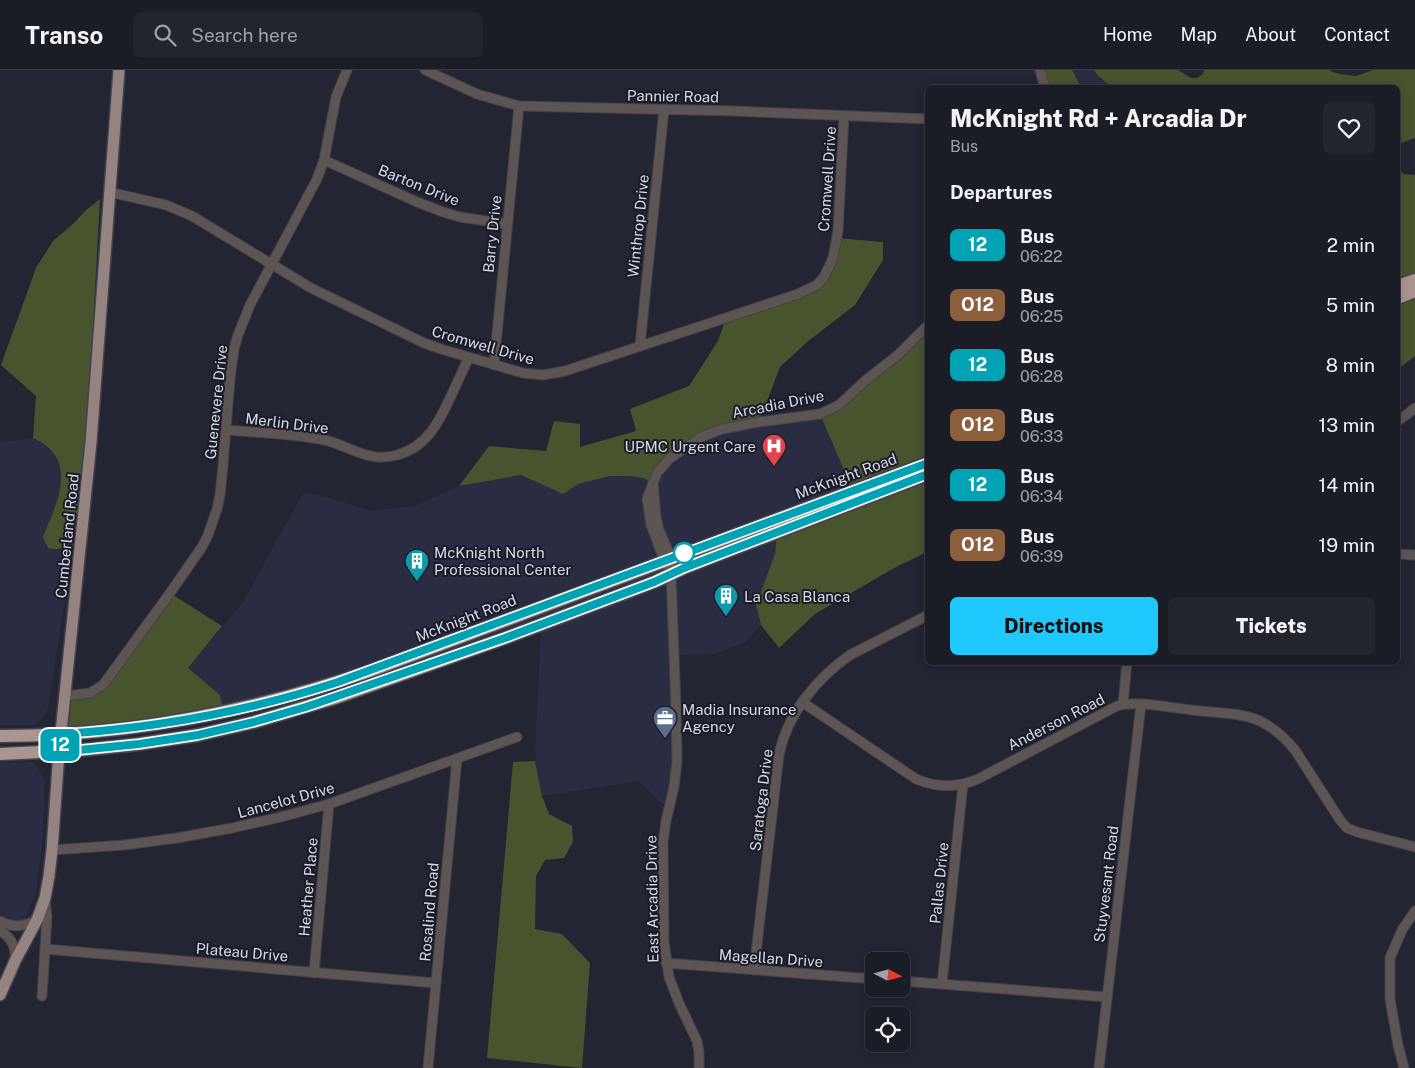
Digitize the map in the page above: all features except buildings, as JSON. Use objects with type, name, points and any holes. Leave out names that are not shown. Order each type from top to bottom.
[{"type":"highway","points":[[1400,285],[1415,280]]},
{"type":"highway","points":[[1400,297],[1415,291]]},
{"type":"highway","name":"McKnight Road","points":[[0,736],[62,734],[127,728],[195,718],[310,691],[373,670],[925,464]]},
{"type":"highway","name":"McKnight Road","points":[[0,754],[109,748],[178,738],[236,726],[335,698],[505,638],[654,582],[925,475]]},
{"type":"main road","name":"Cumberland Road","points":[[0,995],[15,961],[37,920],[45,898],[52,850],[59,752],[92,432],[119,70]]},
{"type":"street","name":"Guenevere Drive","points":[[65,696],[90,693],[103,685],[170,593],[202,547],[208,535],[217,509],[223,465],[230,379],[238,335],[250,305],[317,179],[324,160],[336,97],[347,70]]},
{"type":"street","name":"Pannier Road","points":[[425,70],[477,94],[519,106],[779,112],[925,119]]},
{"type":"street","points":[[1040,70],[1043,85]]},
{"type":"street","name":"Barry Drive","points":[[494,365],[519,106]]},
{"type":"street","name":"Winthrop Drive","points":[[640,346],[664,109]]},
{"type":"street","name":"Cromwell Drive","points":[[109,192],[148,201],[192,216],[271,265],[328,297],[406,335],[469,358],[523,373],[543,375],[565,370],[640,346],[798,294],[817,285],[829,268],[836,246],[844,116]]},
{"type":"street","name":"Barton Drive","points":[[324,160],[443,212],[460,217],[507,224]]},
{"type":"street","name":"Arcadia Drive","points":[[671,574],[656,517],[653,483],[669,459],[701,437],[722,429],[820,414],[839,405],[925,328]]},
{"type":"street","name":"Merlin Drive","points":[[226,430],[318,439],[380,458],[401,454],[424,440],[438,424],[469,358]]},
{"type":"street","points":[[1400,419],[1415,408]]},
{"type":"street","points":[[1400,554],[1415,555]]},
{"type":"street","name":"East Arcadia Drive","points":[[671,574],[677,755],[674,787],[663,842],[664,942],[669,977],[678,1003],[697,1041],[699,1068]]},
{"type":"street","name":"Saratoga Drive","points":[[754,970],[779,755],[789,726],[802,702],[821,679],[839,663],[850,655],[925,617]]},
{"type":"street","points":[[1123,704],[1127,665]]},
{"type":"street","name":"Anderson Road","points":[[802,702],[916,779],[941,786],[963,784],[978,778],[1123,704],[1141,704],[1242,715],[1267,725],[1282,736],[1295,750],[1347,828],[1415,847]]},
{"type":"street","name":"Stuyvesant Road","points":[[1099,1068],[1141,704]]},
{"type":"street","name":"Lancelot Drive","points":[[52,850],[124,845],[204,833],[273,818],[329,804],[457,760],[517,737]]},
{"type":"street","name":"Rosalind Road","points":[[428,1068],[457,760]]},
{"type":"street","name":"Pallas Drive","points":[[942,984],[963,784]]},
{"type":"street","name":"Heather Place","points":[[314,972],[329,804]]},
{"type":"street","points":[[42,996],[47,917],[45,898]]},
{"type":"street","points":[[1404,1068],[1390,999],[1390,958],[1402,930],[1415,911]]},
{"type":"street","points":[[0,921],[16,926],[25,925],[37,920]]},
{"type":"street","points":[[0,930],[13,943],[15,961]]},
{"type":"street","name":"Plateau Drive","points":[[45,949],[436,983]]},
{"type":"street","name":"Magellan Drive","points":[[666,963],[865,978]]},
{"type":"street","points":[[910,982],[1107,997]]},
{"type":"shaded area","points":[[1072,70],[1094,70],[1098,76],[1109,85],[1080,85]]},
{"type":"shaded area","points":[[820,414],[853,491],[373,670],[224,713],[188,668],[243,602],[303,493],[316,494],[372,511],[415,506],[459,486],[521,475],[563,494],[578,484],[610,476],[629,476],[653,482],[657,473],[701,437]]},
{"type":"shaded area","points":[[33,438],[52,450],[61,467],[61,486],[55,507],[67,546],[74,541],[48,709],[41,720],[34,725],[0,725],[0,442]]},
{"type":"shaded area","points":[[777,532],[775,554],[756,605],[761,625],[746,642],[714,654],[674,655],[677,761],[669,810],[639,781],[542,796],[535,761],[541,624]]},
{"type":"shaded area","points":[[0,762],[34,762],[45,781],[43,835],[36,893],[24,921],[12,920],[0,914]]},
{"type":"green space","points":[[1045,70],[1072,70],[1080,85],[1045,85]]},
{"type":"green space","points":[[1094,70],[1178,70],[1191,78],[1197,78],[1203,74],[1204,70],[1330,70],[1339,74],[1356,76],[1373,70],[1415,70],[1415,138],[1400,143],[1400,85],[1109,85],[1098,76]]},
{"type":"green space","points":[[1400,170],[1404,174],[1415,175],[1415,280],[1400,285]]},
{"type":"green space","points":[[100,199],[82,535],[63,548],[54,549],[48,548],[43,537],[58,496],[61,469],[56,457],[47,447],[33,438],[36,396],[1,365],[36,268],[53,241]]},
{"type":"green space","points":[[837,238],[883,242],[883,260],[855,305],[807,342],[780,367],[759,422],[738,426],[684,448],[653,483],[643,478],[610,476],[578,484],[563,494],[521,475],[459,486],[489,446],[546,451],[554,421],[580,424],[580,447],[636,431],[630,409],[689,386],[718,341],[726,318],[817,285]]},
{"type":"green space","points":[[1415,291],[1415,356],[1400,367],[1400,297]]},
{"type":"green space","points":[[925,327],[925,464],[853,491],[820,414],[828,411]]},
{"type":"green space","points":[[925,475],[925,553],[896,567],[815,614],[779,648],[761,625],[756,605],[775,554],[777,532]]},
{"type":"green space","points":[[170,593],[222,626],[188,668],[220,695],[224,713],[62,734],[65,696],[94,691]]},
{"type":"green space","points":[[535,761],[542,796],[549,814],[572,826],[573,842],[564,858],[545,860],[536,876],[535,929],[562,934],[590,963],[582,1068],[487,1058],[513,762]]},
{"type":"bus line","name":"12","points":[[925,464],[338,682],[282,699],[195,718],[107,731],[62,734],[59,752],[139,744],[198,735],[254,722],[335,698],[505,638],[654,582],[684,568],[925,475]]},
{"type":"place","name":"UPMC Urgent Care","points":[[774,467]]},
{"type":"place","name":"McKnight North Professional Center","points":[[417,582]]},
{"type":"place","name":"La Casa Blanca","points":[[726,617]]},
{"type":"place","name":"Madia Insurance Agency","points":[[665,739]]}]
